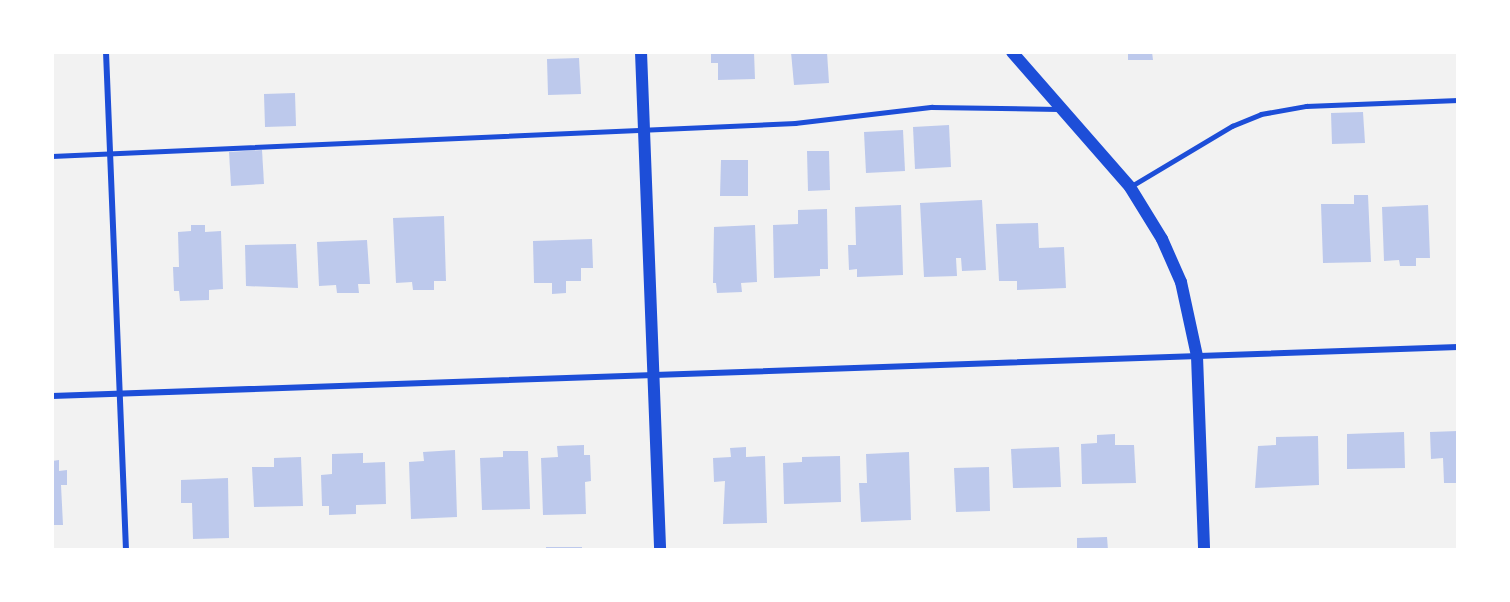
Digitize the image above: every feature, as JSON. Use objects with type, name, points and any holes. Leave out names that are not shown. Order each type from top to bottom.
[{"type":"main road","points":[[641,52],[660,549]]},
{"type":"main road","points":[[1012,52],[1130,187],[1162,239],[1178,274],[1189,306],[1197,356],[1204,549]]},
{"type":"street","points":[[106,52],[126,549]]},
{"type":"street","points":[[52,396],[1458,347]]},
{"type":"lane","points":[[1130,187],[1233,126],[1261,114],[1306,106],[1458,100]]},
{"type":"lane","points":[[52,156],[795,123],[932,107],[1064,109]]},
{"type":"building","points":[[711,52],[754,52],[755,79],[718,80],[718,63],[711,63]]},
{"type":"building","points":[[791,52],[827,52],[829,83],[794,85]]},
{"type":"building","points":[[1128,52],[1152,52],[1153,60],[1128,60]]},
{"type":"building","points":[[579,58],[581,94],[548,95],[547,59]]},
{"type":"building","points":[[295,93],[296,126],[265,127],[264,94]]},
{"type":"building","points":[[1363,112],[1365,143],[1332,144],[1331,113]]},
{"type":"building","points":[[949,125],[951,167],[915,169],[913,127]]},
{"type":"building","points":[[903,130],[905,171],[866,173],[864,132]]},
{"type":"building","points":[[262,150],[264,184],[231,186],[229,152]]},
{"type":"building","points":[[807,151],[829,151],[830,190],[808,191]]},
{"type":"building","points":[[721,160],[748,160],[748,196],[720,196]]},
{"type":"building","points":[[1354,195],[1368,195],[1371,262],[1323,263],[1321,204],[1354,204]]},
{"type":"building","points":[[982,200],[986,270],[962,271],[961,258],[956,258],[957,276],[924,277],[920,203]]},
{"type":"building","points":[[901,205],[903,275],[857,277],[857,269],[849,270],[848,245],[856,245],[855,207]]},
{"type":"building","points":[[1428,205],[1430,258],[1416,258],[1416,266],[1400,266],[1399,260],[1384,261],[1382,207]]},
{"type":"building","points":[[827,209],[828,269],[820,269],[820,276],[774,278],[773,225],[798,224],[798,210]]},
{"type":"building","points":[[444,216],[446,281],[434,281],[434,290],[413,290],[412,282],[396,283],[393,218]]},
{"type":"building","points":[[1038,223],[1039,248],[1064,247],[1066,288],[1017,290],[1017,281],[999,281],[996,224]]},
{"type":"building","points":[[191,225],[205,225],[205,232],[221,231],[223,289],[209,290],[209,300],[180,301],[179,291],[174,291],[173,267],[179,267],[178,232],[191,231]]},
{"type":"building","points":[[755,225],[757,282],[741,283],[742,292],[717,293],[716,283],[713,283],[714,227]]},
{"type":"building","points":[[592,239],[593,268],[581,268],[581,281],[566,281],[566,293],[552,294],[552,283],[534,283],[533,241]]},
{"type":"building","points":[[367,240],[370,284],[358,284],[359,293],[337,293],[336,285],[319,286],[317,242]]},
{"type":"building","points":[[296,244],[298,288],[246,286],[245,245]]},
{"type":"building","points":[[1458,431],[1458,483],[1444,483],[1443,458],[1431,459],[1430,432]]},
{"type":"building","points":[[1404,432],[1405,468],[1347,469],[1347,434]]},
{"type":"building","points":[[1115,434],[1115,445],[1134,445],[1136,483],[1082,484],[1081,444],[1097,443],[1097,435]]},
{"type":"building","points":[[1318,436],[1319,485],[1255,488],[1258,446],[1276,445],[1276,437]]},
{"type":"building","points":[[584,445],[584,455],[590,455],[591,481],[585,482],[586,514],[543,515],[541,458],[558,457],[557,446]]},
{"type":"building","points":[[746,447],[746,457],[765,456],[767,523],[723,524],[725,481],[714,482],[713,458],[731,457],[730,448]]},
{"type":"building","points":[[1059,447],[1061,487],[1013,488],[1011,449]]},
{"type":"building","points":[[455,450],[457,517],[411,519],[409,462],[424,461],[423,452]]},
{"type":"building","points":[[503,451],[528,451],[530,509],[482,510],[480,458],[503,457]]},
{"type":"building","points":[[909,452],[911,520],[861,522],[859,483],[867,483],[866,454]]},
{"type":"building","points":[[363,453],[363,463],[385,462],[386,504],[356,505],[356,514],[329,515],[329,506],[322,506],[321,475],[332,474],[332,454]]},
{"type":"building","points":[[840,456],[841,502],[784,504],[783,463],[802,462],[802,457]]},
{"type":"building","points":[[301,457],[303,506],[254,507],[252,467],[274,467],[274,458]]},
{"type":"building","points":[[59,460],[59,471],[67,470],[67,485],[61,485],[63,525],[52,525],[52,461]]},
{"type":"building","points":[[989,467],[990,511],[956,512],[954,468]]},
{"type":"building","points":[[228,478],[229,538],[193,539],[192,503],[181,503],[181,480]]},
{"type":"building","points":[[1107,537],[1108,550],[1077,550],[1077,538]]},
{"type":"building","points":[[546,547],[582,547],[582,550],[546,550]]}]
